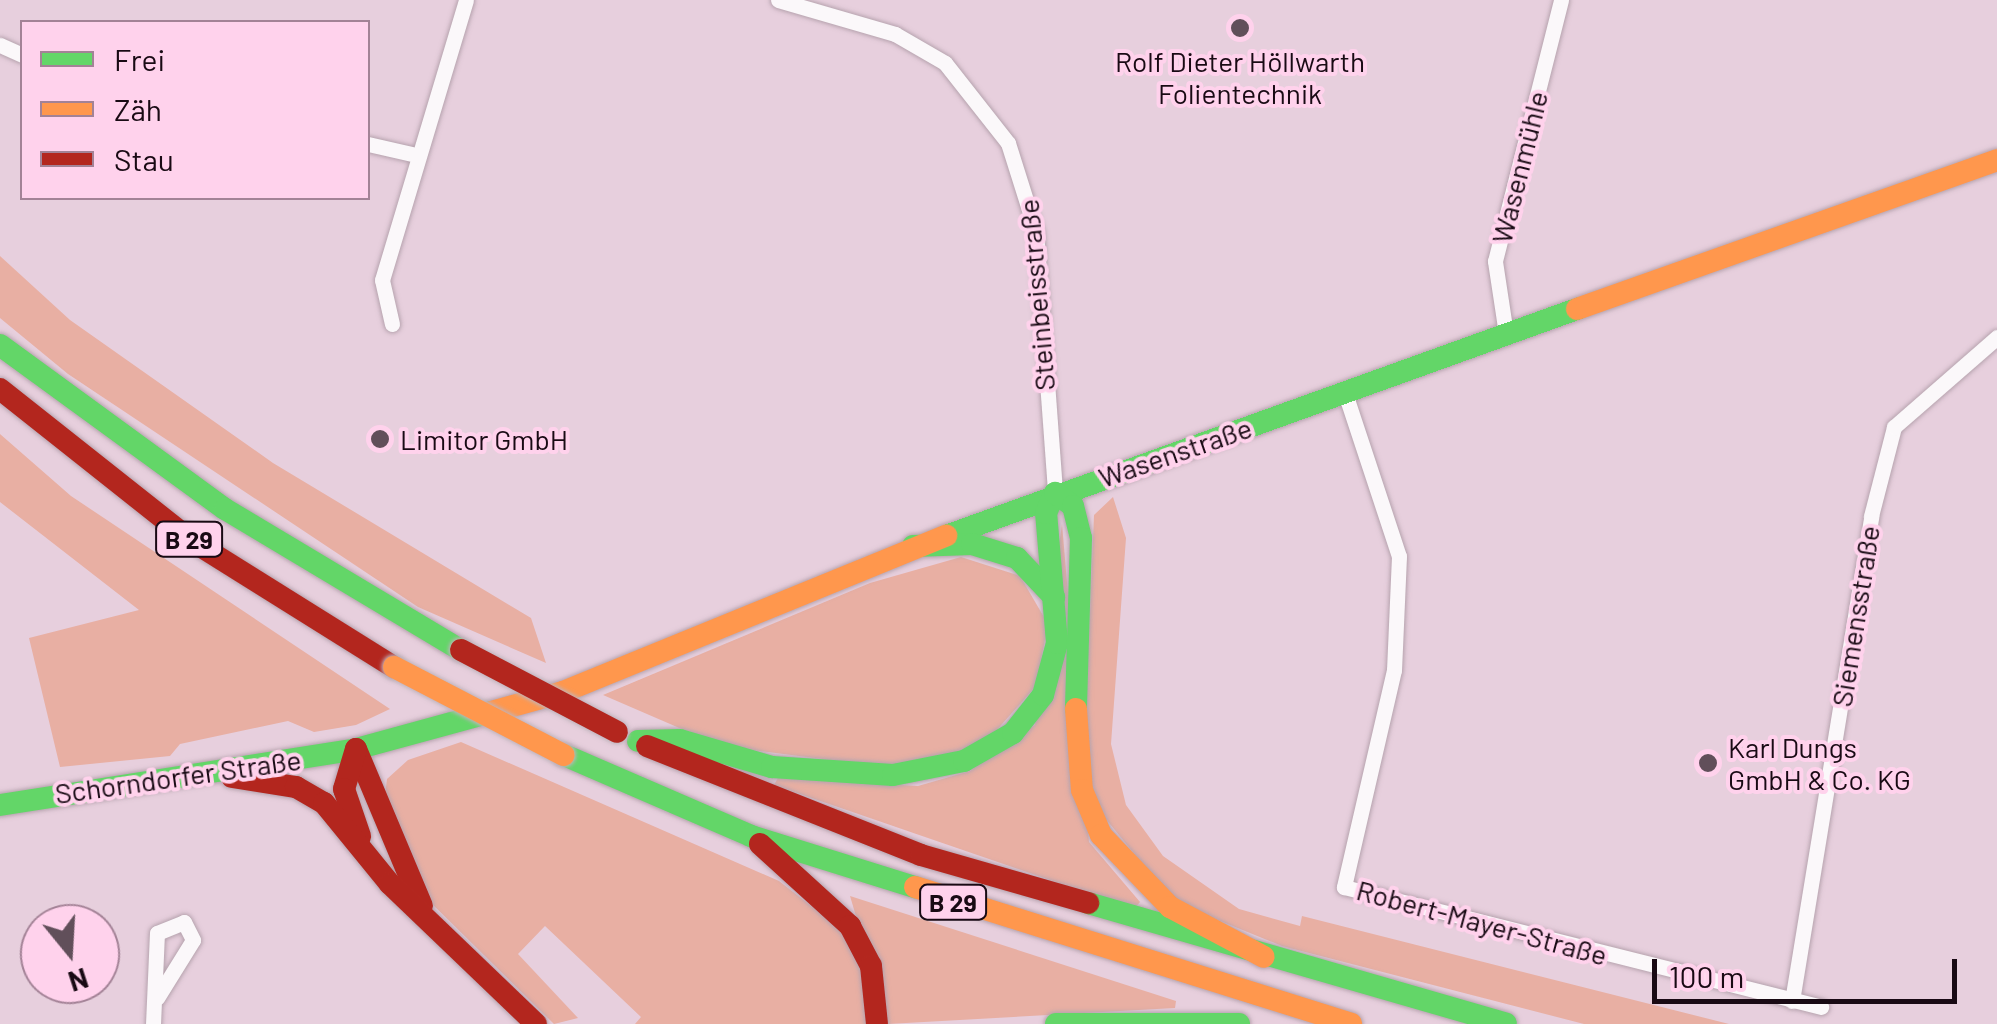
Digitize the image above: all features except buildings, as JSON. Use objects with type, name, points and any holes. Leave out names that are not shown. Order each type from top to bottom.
[{"type":"main road","name":"Wasenstraße","points":[[356,749],[563,692],[913,546],[1055,493],[1997,160]]},
{"type":"main road","name":"B 29","points":[[0,346],[225,510],[461,650],[627,736],[921,855],[1264,958],[1506,1024]]},
{"type":"main road","name":"B 29","points":[[0,389],[189,539],[394,667],[564,755],[751,836],[1352,1024]]},
{"type":"main road","points":[[627,736],[876,774],[964,762],[1013,733],[1042,695],[1056,642],[1046,513],[1055,493],[1073,506],[1081,538],[1076,721],[1082,790],[1101,835],[1170,907],[1264,958]]},
{"type":"main road","points":[[913,546],[972,544],[1017,558],[1054,597]]},
{"type":"main road","points":[[356,749],[344,789],[363,846]]},
{"type":"main road","points":[[356,749],[432,924]]},
{"type":"main road","name":"Schorndorfer Straße","points":[[0,805],[356,749]]},
{"type":"main road","points":[[194,774],[296,787],[363,846],[432,924],[536,1024]]},
{"type":"main road","points":[[751,836],[850,926],[871,966],[877,1024]]},
{"type":"main road","points":[[1056,1024],[1239,1024]]},
{"type":"street","points":[[392,324],[382,280],[412,154],[466,0]]},
{"type":"street","name":"Steinbeisstraße","points":[[778,0],[895,34],[945,63],[1008,142],[1036,232],[1055,493]]},
{"type":"street","name":"Wasenmühle","points":[[1506,334],[1495,261],[1560,0]]},
{"type":"street","points":[[370,144],[412,154]]},
{"type":"street","name":"Siemensstraße","points":[[1792,1002],[1870,516],[1894,427],[1997,337]]},
{"type":"street","name":"Robert-Mayer-Straße","points":[[1345,393],[1400,556],[1394,670],[1344,887],[1821,1007]]},
{"type":"street","points":[[152,1024],[157,998]]},
{"type":"shaded area","points":[[0,256],[70,320],[273,463],[531,618],[546,663],[418,607],[68,374],[0,318]]},
{"type":"shaded area","points":[[0,434],[71,496],[390,709],[356,725],[314,732],[288,721],[180,744],[170,756],[60,767],[29,638],[139,610],[0,502]]},
{"type":"shaded area","points":[[1113,497],[1126,538],[1111,744],[1126,805],[1163,856],[1239,909],[1300,926],[1302,916],[1729,1024],[1584,1024],[1282,946],[1174,902],[1096,807],[1085,739],[1094,515]]},
{"type":"shaded area","points":[[1062,524],[1089,842],[1140,902],[1134,909],[774,785],[778,778],[918,786],[970,771],[1035,725]]},
{"type":"shaded area","points":[[961,557],[1020,576],[1048,624],[1036,686],[986,742],[901,769],[721,746],[603,695],[870,583]]},
{"type":"shaded area","points":[[461,742],[779,881],[838,927],[862,970],[868,1024],[635,1024],[641,1017],[545,926],[518,954],[578,1018],[554,1024],[425,897],[384,803],[387,779],[408,760]]},
{"type":"shaded area","points":[[850,896],[1176,1001],[1175,1008],[888,1024]]},
{"type":"traffic: fast","points":[[946,536],[1577,309]]},
{"type":"traffic: fast","points":[[0,345],[225,509],[461,650]]},
{"type":"traffic: fast","points":[[638,741],[680,740],[772,767],[893,775],[964,761],[1013,733],[1043,695],[1057,643],[1046,513],[1055,493],[1073,506],[1081,538],[1076,709]]},
{"type":"traffic: fast","points":[[913,546],[972,544],[1017,558],[1054,597]]},
{"type":"traffic: fast","points":[[0,805],[356,749],[491,712]]},
{"type":"traffic: fast","points":[[564,755],[751,836],[915,887]]},
{"type":"traffic: fast","points":[[1088,903],[1506,1024]]},
{"type":"traffic: fast","points":[[1056,1024],[1239,1024]]},
{"type":"traffic: slow","points":[[1577,309],[1997,160]]},
{"type":"traffic: slow","points":[[491,712],[563,692],[946,536]]},
{"type":"traffic: slow","points":[[394,667],[564,755]]},
{"type":"traffic: slow","points":[[1076,709],[1082,790],[1101,835],[1170,907],[1264,957]]},
{"type":"traffic: slow","points":[[915,887],[1351,1024]]},
{"type":"traffic: jam","points":[[0,389],[189,539],[394,667]]},
{"type":"traffic: jam","points":[[461,650],[617,732]]},
{"type":"traffic: jam","points":[[647,746],[921,855],[1088,903]]},
{"type":"traffic: jam","points":[[356,749],[422,906]]},
{"type":"traffic: jam","points":[[356,749],[344,789],[360,836]]},
{"type":"traffic: jam","points":[[232,777],[296,787],[324,803],[390,884],[536,1024]]},
{"type":"traffic: jam","points":[[760,844],[850,926],[871,966],[877,1024]]},
{"type":"place","name":"Rolf Dieter Höllwarth Folientechnik","points":[[1240,28]]},
{"type":"place","name":"Limitor GmbH","points":[[380,439]]},
{"type":"place","name":"Karl Dungs GmbH & Co. KG","points":[[1708,763]]}]
